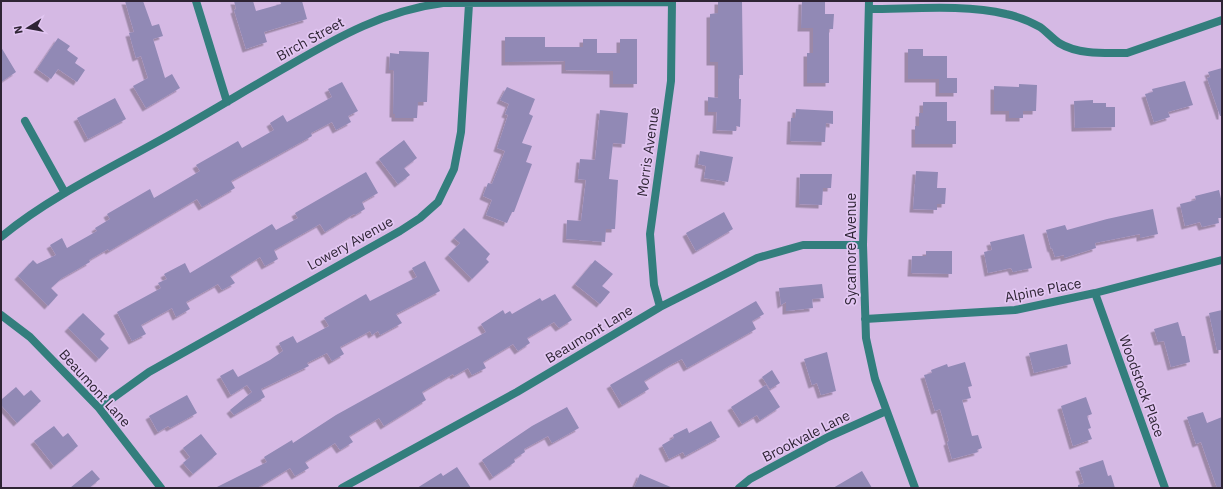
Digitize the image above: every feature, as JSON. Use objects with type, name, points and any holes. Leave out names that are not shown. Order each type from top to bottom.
[{"type":"street","points":[[196,1],[227,102]]},
{"type":"street","name":"Birch Street","points":[[1,237],[64,193],[227,102],[339,36],[400,11],[418,6],[443,3],[672,2]]},
{"type":"street","name":"Morris Avenue","points":[[660,307],[654,284],[650,234],[671,81],[672,2]]},
{"type":"street","name":"Lowery Avenue","points":[[99,408],[149,372],[400,231],[420,218],[438,202],[454,169],[461,132],[469,4]]},
{"type":"street","points":[[869,5],[978,9],[1007,14],[1039,27],[1060,43],[1073,49],[1086,52],[1105,53],[1127,53],[1222,20]]},
{"type":"street","name":"Sycamore Avenue","points":[[869,5],[863,245],[866,338],[870,360],[886,411],[915,488]]},
{"type":"street","points":[[25,121],[64,193]]},
{"type":"street","name":"Beaumont Lane","points":[[342,488],[517,392],[660,307],[757,258],[803,245],[863,245]]},
{"type":"street","name":"Alpine Place","points":[[865,319],[1015,310],[1095,293],[1222,260]]},
{"type":"street","name":"Woodstock Place","points":[[1095,293],[1165,488]]},
{"type":"street","name":"Beaumont Lane","points":[[1,315],[36,342],[99,408],[161,488]]},
{"type":"street","name":"Brookvale Lane","points":[[739,488],[750,479],[828,436],[886,411]]},
{"type":"building","points":[[125,1],[143,1],[152,26],[159,24],[163,36],[153,39],[165,78],[172,74],[180,88],[146,108],[133,86],[148,78],[141,56],[136,58],[129,33],[134,32]]},
{"type":"building","points":[[234,1],[253,1],[256,11],[281,4],[280,1],[302,1],[307,19],[264,32],[267,42],[246,49],[234,10],[236,9]]},
{"type":"building","points":[[718,1],[742,1],[743,75],[739,75],[739,99],[741,99],[740,127],[736,126],[736,131],[716,130],[717,112],[708,112],[708,97],[718,98],[718,62],[710,62],[710,14],[718,13]]},
{"type":"building","points":[[802,1],[825,1],[825,14],[834,14],[833,29],[829,29],[829,83],[807,83],[807,53],[813,53],[813,28],[801,28]]},
{"type":"building","points":[[505,37],[545,37],[545,47],[583,47],[583,39],[597,39],[597,53],[620,53],[620,39],[637,39],[637,84],[613,84],[613,71],[565,70],[565,61],[505,62]]},
{"type":"building","points":[[58,38],[70,46],[67,50],[78,58],[75,63],[85,70],[77,82],[58,69],[51,79],[37,69]]},
{"type":"building","points":[[1,47],[16,72],[1,82]]},
{"type":"building","points":[[908,49],[923,49],[923,56],[947,56],[947,78],[957,78],[957,93],[939,93],[939,79],[908,79]]},
{"type":"building","points":[[399,51],[429,52],[427,102],[418,102],[417,118],[395,118],[395,114],[393,114],[394,70],[389,70],[390,53],[399,54]]},
{"type":"building","points":[[1222,68],[1222,116],[1220,116],[1207,78],[1210,77],[1208,72]]},
{"type":"building","points":[[1185,81],[1193,105],[1168,112],[1170,117],[1154,122],[1145,94],[1153,92],[1152,89]]},
{"type":"building","points":[[342,82],[358,111],[348,116],[351,122],[336,130],[332,122],[311,133],[312,136],[231,181],[235,188],[202,207],[197,199],[109,251],[108,249],[89,260],[90,262],[62,278],[51,288],[58,295],[48,306],[18,276],[33,260],[37,264],[56,255],[50,245],[62,238],[67,248],[97,231],[95,228],[110,219],[107,214],[150,189],[154,198],[200,171],[196,165],[238,141],[242,148],[274,130],[270,123],[283,115],[287,122],[332,97],[328,89]]},
{"type":"building","points":[[1019,84],[1037,85],[1036,111],[1023,111],[1023,118],[1009,118],[1009,111],[994,111],[994,86],[1019,87]]},
{"type":"building","points":[[507,87],[535,99],[529,114],[533,116],[522,143],[532,146],[526,162],[532,164],[514,212],[512,212],[507,223],[486,215],[492,200],[483,196],[488,183],[492,184],[505,151],[497,148],[508,115],[505,114],[509,104],[500,100]]},
{"type":"building","points":[[115,98],[126,119],[88,139],[77,118]]},
{"type":"building","points":[[1093,100],[1093,103],[1106,103],[1106,107],[1115,107],[1115,127],[1075,128],[1074,101]]},
{"type":"building","points":[[923,102],[947,102],[947,121],[956,121],[956,144],[915,144],[915,126],[919,126],[919,113],[923,113]]},
{"type":"building","points":[[796,109],[833,111],[833,124],[826,123],[825,142],[790,141],[791,118],[795,118]]},
{"type":"building","points":[[600,110],[628,113],[625,144],[613,143],[609,179],[618,180],[615,229],[606,229],[605,242],[566,239],[567,220],[581,221],[586,180],[578,179],[580,159],[595,160]]},
{"type":"building","points":[[404,140],[417,158],[404,168],[410,175],[398,184],[379,159]]},
{"type":"building","points":[[700,151],[733,157],[728,182],[704,178],[706,166],[698,164]]},
{"type":"building","points":[[916,171],[938,172],[937,188],[946,188],[945,204],[937,204],[937,210],[913,209]]},
{"type":"building","points":[[366,172],[378,193],[362,202],[365,209],[325,232],[320,224],[274,250],[278,259],[265,266],[260,257],[230,276],[235,283],[222,290],[218,284],[186,302],[190,309],[176,317],[172,308],[141,325],[146,334],[132,341],[117,312],[161,288],[158,283],[167,279],[164,274],[185,263],[190,273],[272,224],[276,230],[298,218],[295,213]]},
{"type":"building","points":[[800,174],[832,174],[831,188],[823,188],[822,205],[799,204]]},
{"type":"building","points":[[1219,190],[1222,203],[1222,218],[1218,218],[1219,223],[1202,227],[1200,222],[1185,226],[1180,204],[1196,200],[1195,196]]},
{"type":"building","points":[[1153,209],[1158,234],[1140,238],[1140,234],[1095,243],[1096,248],[1064,258],[1064,255],[1055,257],[1052,248],[1051,249],[1046,230],[1065,225],[1067,230]]},
{"type":"building","points":[[724,212],[733,229],[696,251],[686,233]]},
{"type":"building","points":[[464,228],[490,254],[486,259],[489,262],[472,279],[448,255],[460,243],[454,238]]},
{"type":"building","points":[[1024,234],[1032,268],[1013,272],[1011,268],[988,273],[984,252],[992,250],[990,242]]},
{"type":"building","points":[[926,251],[952,251],[952,274],[911,273],[912,256],[926,256]]},
{"type":"building","points":[[595,260],[613,274],[602,286],[610,292],[600,304],[575,284]]},
{"type":"building","points":[[425,261],[440,291],[396,314],[402,323],[380,335],[378,331],[372,335],[370,331],[340,347],[344,354],[332,361],[327,353],[307,363],[309,366],[261,389],[265,397],[234,415],[230,410],[252,392],[247,385],[231,395],[220,376],[233,369],[238,377],[270,360],[283,351],[279,343],[293,336],[297,343],[329,326],[324,318],[366,294],[370,301],[417,277],[412,268]]},
{"type":"building","points":[[822,284],[824,298],[812,299],[813,308],[786,311],[786,302],[781,305],[779,288]]},
{"type":"building","points":[[555,294],[572,320],[559,328],[554,322],[527,338],[530,343],[518,351],[513,344],[483,362],[486,368],[472,375],[468,368],[454,376],[453,374],[422,392],[426,400],[384,426],[379,418],[349,436],[353,442],[340,450],[335,443],[305,462],[309,468],[295,476],[290,468],[257,488],[215,488],[267,462],[264,457],[292,440],[293,443],[336,415],[486,332],[481,324],[503,310],[505,314],[510,311],[512,314],[540,298],[542,301]]},
{"type":"building","points":[[756,301],[764,314],[752,321],[756,329],[687,368],[682,359],[672,364],[644,381],[649,389],[622,405],[610,385]]},
{"type":"building","points":[[1222,310],[1222,350],[1217,350],[1209,313]]},
{"type":"building","points":[[83,313],[105,334],[100,339],[109,348],[99,359],[68,328]]},
{"type":"building","points":[[1178,322],[1182,336],[1185,336],[1190,362],[1171,367],[1164,341],[1158,342],[1154,329]]},
{"type":"building","points":[[1067,344],[1071,364],[1034,373],[1029,353]]},
{"type":"building","points":[[827,352],[836,391],[821,395],[817,383],[812,385],[804,359]]},
{"type":"building","points":[[965,362],[972,386],[968,387],[971,398],[962,400],[972,436],[978,435],[982,448],[977,450],[978,452],[952,459],[947,442],[949,441],[940,409],[935,411],[924,375],[932,373],[931,370],[947,364],[948,367]]},
{"type":"building","points":[[772,370],[780,383],[770,389],[762,377]]},
{"type":"building","points":[[766,385],[780,407],[760,420],[757,415],[742,424],[731,407]]},
{"type":"building","points":[[16,387],[24,396],[31,390],[41,401],[17,423],[1,405],[1,400]]},
{"type":"building","points":[[187,395],[197,413],[170,428],[168,426],[158,432],[149,416]]},
{"type":"building","points":[[1086,397],[1092,414],[1087,416],[1091,428],[1088,429],[1092,439],[1073,446],[1061,406]]},
{"type":"building","points":[[567,407],[579,428],[552,443],[548,436],[524,449],[525,452],[514,459],[515,462],[493,477],[482,460],[532,426]]},
{"type":"building","points":[[1203,412],[1207,423],[1222,417],[1222,488],[1217,488],[1201,442],[1196,444],[1187,417]]},
{"type":"building","points":[[711,421],[720,437],[685,456],[683,452],[669,459],[662,445],[674,438],[673,435],[687,428],[689,433]]},
{"type":"building","points":[[54,426],[63,437],[68,433],[78,446],[54,466],[34,441]]},
{"type":"building","points":[[201,434],[217,454],[193,474],[183,463],[190,457],[183,448]]},
{"type":"building","points":[[1103,460],[1108,476],[1111,475],[1115,488],[1078,488],[1078,485],[1084,483],[1079,468]]},
{"type":"building","points":[[457,467],[471,488],[417,488],[441,473],[443,476]]},
{"type":"building","points":[[92,470],[100,479],[89,488],[70,488]]},
{"type":"building","points":[[862,471],[872,488],[833,488]]},
{"type":"building","points":[[640,474],[673,488],[634,488]]}]
